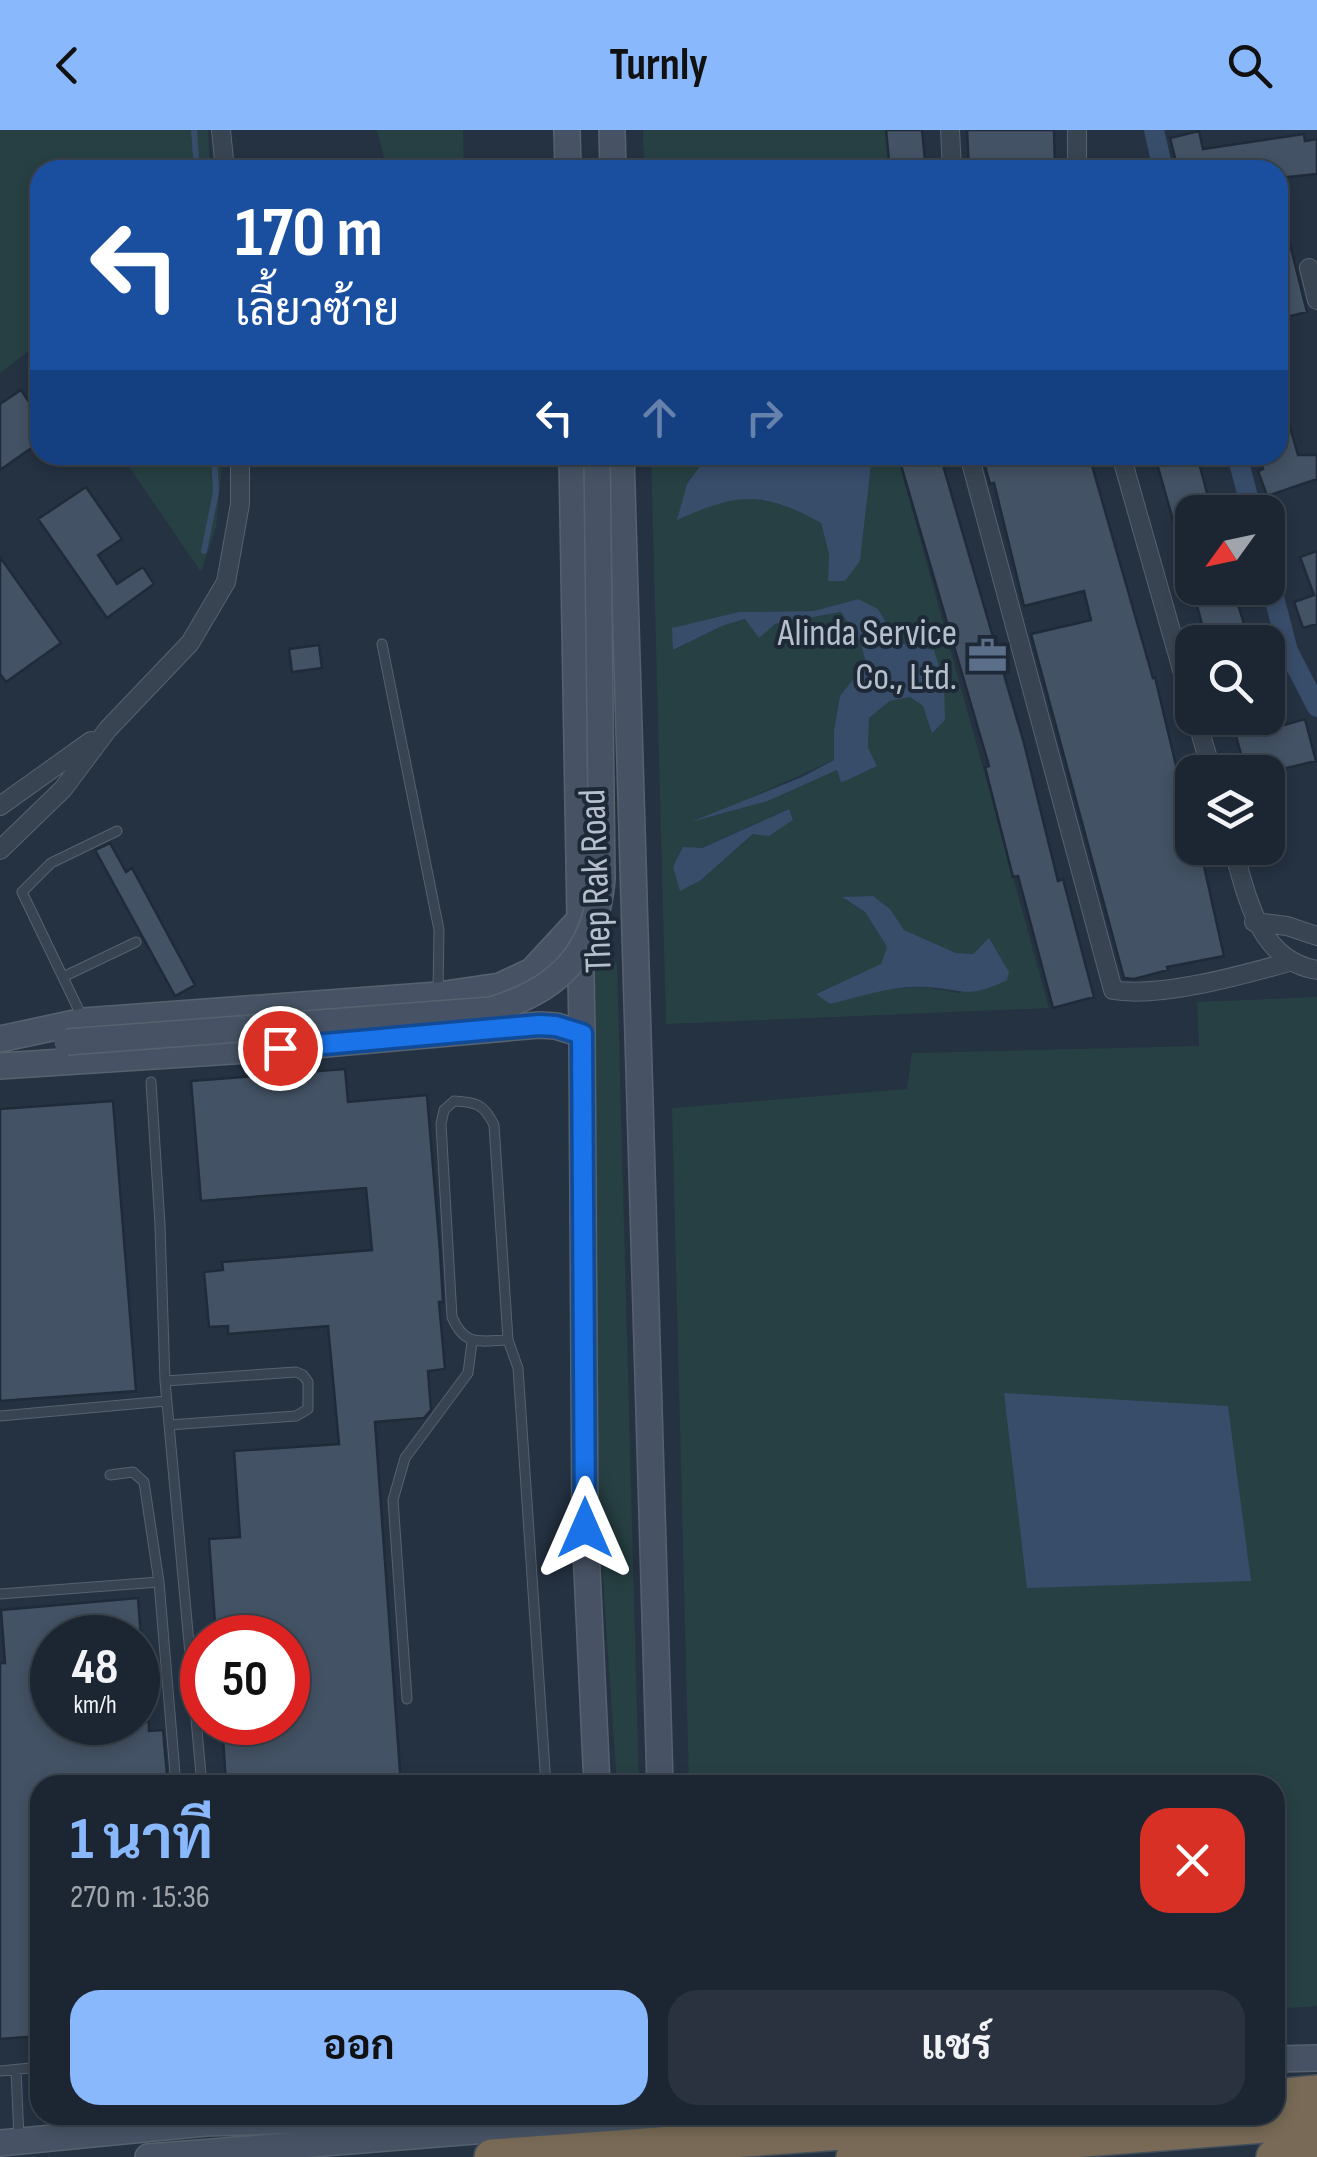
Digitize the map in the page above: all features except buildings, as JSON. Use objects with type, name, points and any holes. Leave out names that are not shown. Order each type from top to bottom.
[{"type":"highway","points":[[1285,2097],[1317,2093]]},
{"type":"highway","points":[[1285,2124],[1317,2122]]},
{"type":"highway","points":[[979,2157],[1317,2122]]},
{"type":"highway","points":[[492,2157],[942,2125]]},
{"type":"highway","points":[[854,2157],[1277,2125]]},
{"type":"highway","points":[[1274,2157],[1317,2152]]},
{"type":"main road","points":[[567,130],[568,160]]},
{"type":"main road","points":[[612,130],[613,160]]},
{"type":"main road","name":"Thep Rak Road","points":[[572,465],[585,1528],[597,1775]]},
{"type":"main road","points":[[0,1054],[68,1042],[491,1010],[548,986],[570,966],[588,940],[599,911],[602,879],[597,465]]},
{"type":"main road","name":"Thep Rak Road","points":[[621,465],[660,1775]]},
{"type":"main road","points":[[0,1039],[84,1021],[438,995],[500,986],[532,971],[580,920]]},
{"type":"main road","points":[[500,986],[512,990],[525,1004],[526,1013],[512,1028]]},
{"type":"main road","points":[[0,1066],[512,1028],[556,1026],[582,1034]]},
{"type":"main road","points":[[1285,2059],[1317,2058]]},
{"type":"main road","points":[[10,2142],[185,2125]]},
{"type":"main road","points":[[148,2157],[552,2125]]},
{"type":"street","points":[[221,130],[224,160]]},
{"type":"street","points":[[950,130],[952,160]]},
{"type":"street","points":[[1076,160],[1077,130]]},
{"type":"street","points":[[1309,268],[1317,300]]},
{"type":"street","points":[[0,850],[63,789],[108,729],[190,643],[226,582],[240,504],[240,465]]},
{"type":"street","points":[[972,465],[1114,990],[1224,980],[1289,962],[1317,970]]},
{"type":"street","points":[[1124,465],[1175,645]]},
{"type":"street","points":[[0,806],[108,729]]},
{"type":"street","points":[[1238,865],[1254,922],[1289,962]]},
{"type":"street","points":[[1254,922],[1287,926],[1317,936]]},
{"type":"lane","points":[[382,644],[439,930],[438,995]]},
{"type":"lane","points":[[84,1021],[22,892],[52,862],[117,831]]},
{"type":"lane","points":[[63,977],[136,942]]},
{"type":"lane","points":[[151,1082],[164,1381],[201,1775]]},
{"type":"lane","points":[[508,1340],[472,1342],[458,1332],[452,1317],[442,1124],[444,1110],[454,1101],[478,1102],[494,1125],[508,1340],[518,1368],[545,1775]]},
{"type":"lane","points":[[407,1699],[393,1500],[404,1458],[468,1372],[472,1342]]},
{"type":"lane","points":[[164,1381],[296,1372],[308,1382],[308,1408],[296,1416],[168,1426]]},
{"type":"lane","points":[[0,1416],[166,1401]]},
{"type":"lane","points":[[110,1474],[133,1472],[144,1482],[159,1582],[175,1775]]},
{"type":"lane","points":[[0,1594],[159,1582]]},
{"type":"lane","points":[[0,2071],[30,2068]]},
{"type":"lane","points":[[10,2142],[16,2070]]},
{"type":"green space","points":[[0,130],[208,130],[210,160],[30,160],[30,350],[0,373]]},
{"type":"green space","points":[[377,130],[463,130],[464,160],[384,160]]},
{"type":"green space","points":[[643,130],[890,130],[892,160],[644,160]]},
{"type":"green space","points":[[128,465],[222,465],[216,527],[201,572]]},
{"type":"green space","points":[[651,465],[701,465],[687,484],[678,519],[718,504],[750,498],[782,505],[821,523],[829,554],[828,580],[860,561],[871,465],[900,465],[1049,1008],[666,1024]],"holes":[[[858,599],[878,609],[945,720],[910,697],[890,701],[869,718],[868,748],[877,766],[841,783],[837,770],[768,801],[703,819],[834,760],[840,696],[866,663],[860,641],[842,612],[775,624],[759,637],[746,619],[722,626],[674,650],[672,629],[739,612],[814,611]],[[788,809],[793,820],[754,834],[701,880],[701,848]],[[844,899],[890,909],[904,930],[956,953],[973,954],[989,939],[997,954],[960,993],[922,987],[817,993],[881,965],[887,947],[865,912]]]},
{"type":"green space","points":[[590,961],[617,963],[639,1775],[616,1775],[602,1566],[596,1434]]},
{"type":"green space","points":[[1317,997],[1317,2006],[1285,2008],[1285,1775],[689,1775],[672,1108],[907,1089],[912,1053],[1199,1046],[1197,1002]]},
{"type":"water","points":[[701,465],[871,465],[860,561],[845,581],[828,581],[829,554],[821,523],[765,500],[734,500],[677,520],[687,484]]},
{"type":"water","points":[[858,599],[878,609],[899,643],[934,650],[944,683],[945,720],[932,733],[923,706],[910,697],[890,701],[869,718],[868,748],[877,766],[841,783],[837,770],[768,801],[691,822],[834,760],[840,696],[866,663],[860,641],[841,612],[775,624],[759,638],[745,619],[673,650],[672,628],[739,612],[814,611]]},
{"type":"water","points":[[789,809],[793,820],[769,836],[753,834],[701,880],[680,891],[673,867],[683,847],[702,848]]},
{"type":"water","points":[[873,896],[890,909],[904,930],[956,953],[973,954],[989,938],[1009,972],[1007,980],[973,992],[900,988],[830,1004],[816,994],[881,964],[887,947],[865,912],[842,897]]},
{"type":"water","points":[[1004,1393],[1228,1406],[1251,1581],[1027,1588]]},
{"type":"waterway","points":[[194,130],[196,160]]},
{"type":"waterway","points":[[1154,130],[1161,160]]},
{"type":"waterway","points":[[204,551],[216,492],[215,465]]},
{"type":"waterway","points":[[1240,465],[1248,495]]},
{"type":"waterway","points":[[1276,605],[1288,651],[1317,707]]},
{"type":"place","name":"Alinda Service Co., Ltd.","points":[[987,655]]},
{"type":"route","points":[[280,1048],[539,1025],[582,1034],[585,1528]]}]
